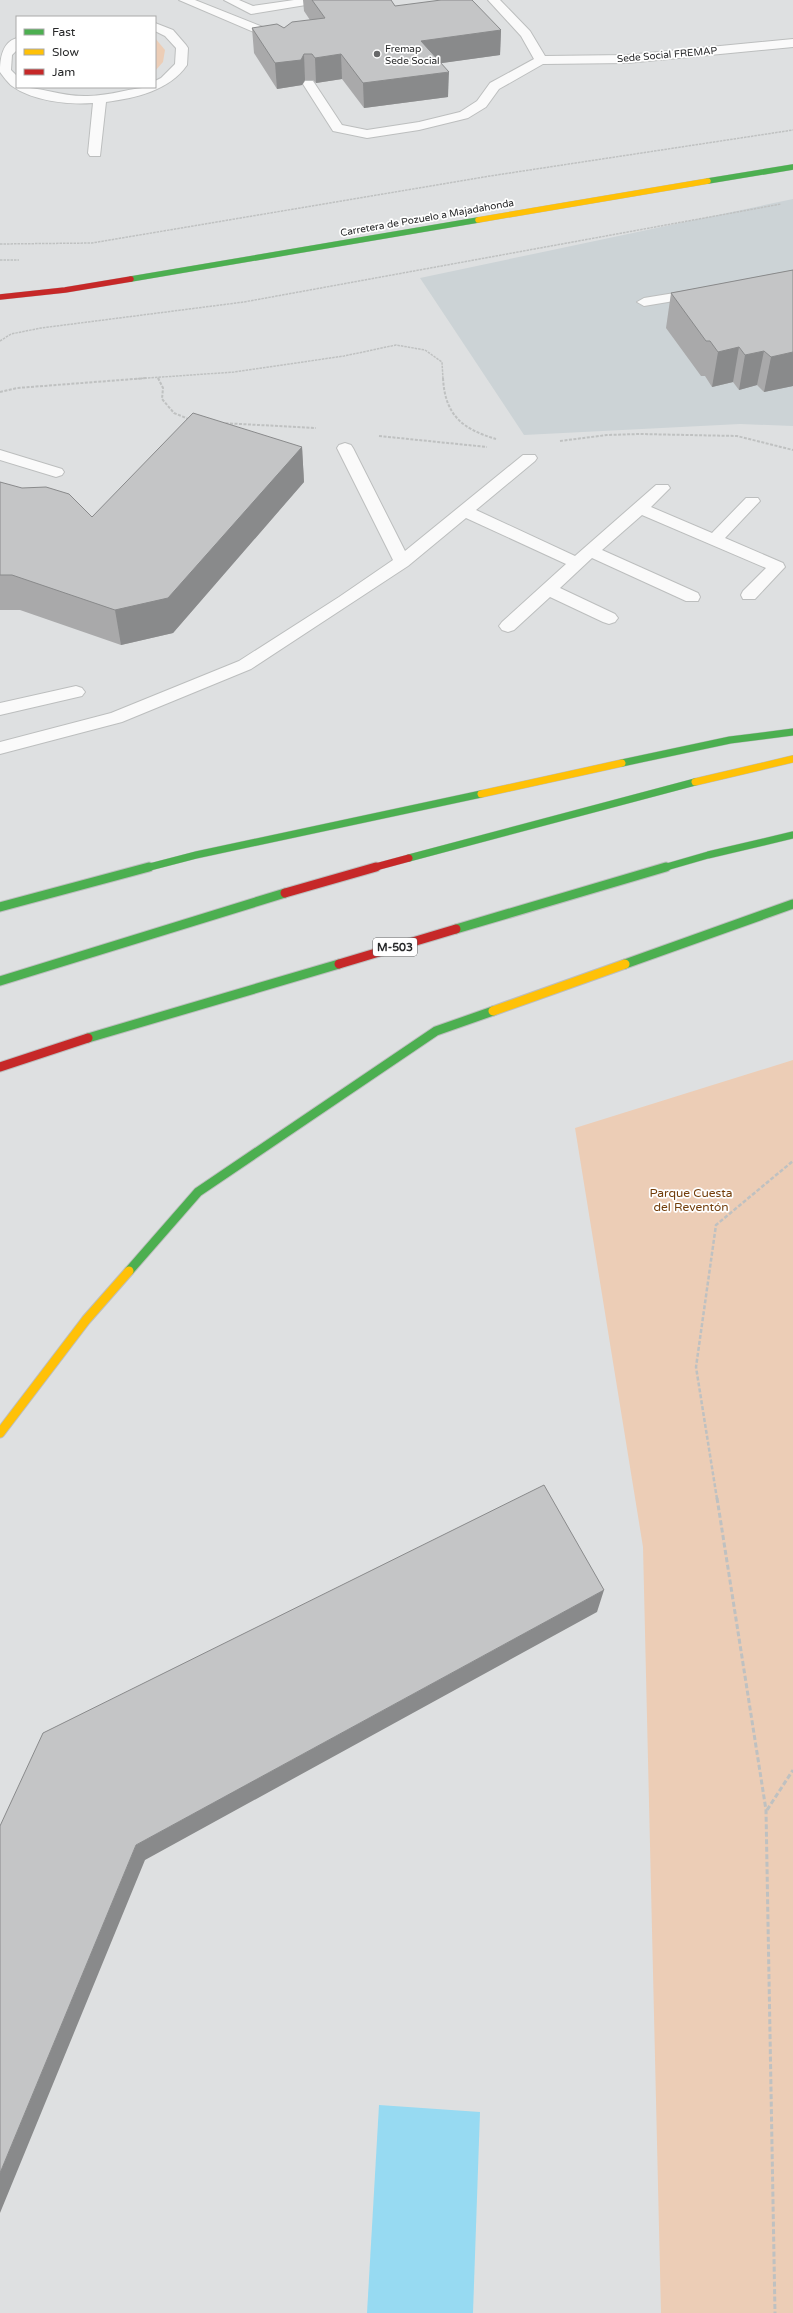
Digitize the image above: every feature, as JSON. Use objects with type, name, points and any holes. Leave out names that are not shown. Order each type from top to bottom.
[{"type":"main road","name":"Carretera de Pozuelo a Majadahonda","points":[[0,297],[65,290],[793,167]]},
{"type":"main road","name":"Carretera de Pozuelo a Majadahonda","points":[[0,307],[65,290]]},
{"type":"main road","points":[[0,907],[203,854],[730,740],[793,732]]},
{"type":"main road","points":[[0,981],[315,884],[654,791],[793,759]]},
{"type":"main road","name":"M-503","points":[[0,1067],[79,1041],[708,855],[793,835]]},
{"type":"main road","points":[[0,1433],[86,1320],[198,1192],[436,1031],[793,904]]},
{"type":"street","points":[[185,0],[274,36]]},
{"type":"street","points":[[230,0],[251,10],[286,48]]},
{"type":"street","points":[[251,10],[318,0]]},
{"type":"street","points":[[309,84],[338,128],[368,134],[419,126],[464,115],[482,104],[494,86],[541,60],[526,34],[494,0]]},
{"type":"street","points":[[156,27],[169,33],[182,48],[181,65],[165,80],[156,84]]},
{"type":"street","points":[[13,40],[6,55],[5,70],[13,85]]},
{"type":"street","name":"Sede Social FREMAP","points":[[541,60],[627,59],[793,43]]},
{"type":"street","points":[[26,88],[53,97],[100,99],[136,93],[148,88]]},
{"type":"street","points":[[95,153],[100,99]]},
{"type":"street","points":[[644,302],[715,290]]},
{"type":"street","points":[[345,448],[402,562]]},
{"type":"street","points":[[0,454],[56,472]]},
{"type":"street","points":[[0,748],[116,718],[245,665],[345,601],[402,562],[465,512],[529,458]]},
{"type":"street","points":[[508,626],[662,488]]},
{"type":"street","points":[[715,540],[752,501]]},
{"type":"street","points":[[640,508],[777,567],[749,595]]},
{"type":"street","points":[[465,512],[577,563]]},
{"type":"street","points":[[590,551],[692,597]]},
{"type":"street","points":[[548,590],[609,618]]},
{"type":"street","points":[[0,709],[76,692]]},
{"type":"path","points":[[0,244],[92,243],[490,176],[793,130]]},
{"type":"path","points":[[0,341],[11,334],[42,328],[244,302],[785,203]]},
{"type":"path","points":[[0,392],[17,388],[234,372],[344,356],[396,345],[425,350],[442,362],[447,406],[455,416],[476,432],[501,440]]},
{"type":"path","points":[[554,442],[607,435],[639,434],[737,436],[793,450]]},
{"type":"path","points":[[775,2313],[766,1810],[696,1367],[716,1225],[793,1161]]},
{"type":"path","points":[[766,1810],[793,1770]]},
{"type":"shaded area","points":[[793,199],[793,426],[740,424],[524,435],[420,278]]},
{"type":"green space","points":[[156,39],[165,50],[163,62],[156,70]]},
{"type":"green space","name":"Parque Cuesta del Reventón","points":[[793,1060],[793,2313],[661,2313],[643,1547],[575,1128]]},
{"type":"water","points":[[379,2105],[480,2112],[473,2313],[367,2313]]},
{"type":"building","points":[[312,0],[391,0],[395,6],[441,0],[472,0],[501,30],[421,41],[449,72],[363,83],[341,54],[315,58],[312,54],[304,54],[301,60],[275,63],[252,28],[277,24],[284,28],[292,22],[325,18]]},
{"type":"building","points":[[793,270],[793,352],[771,357],[764,351],[745,355],[739,347],[718,352],[710,341],[706,341],[671,293]]},
{"type":"building","points":[[193,413],[302,447],[168,598],[115,610],[12,575],[0,575],[0,482],[22,488],[46,487],[69,494],[92,517]]},
{"type":"building","points":[[544,1485],[604,1590],[136,1845],[0,2173],[0,1826],[43,1733]]},
{"type":"traffic: fast","points":[[708,181],[793,167]]},
{"type":"traffic: fast","points":[[131,279],[478,220]]},
{"type":"traffic: fast","points":[[622,763],[730,740],[793,732]]},
{"type":"traffic: fast","points":[[409,858],[695,782]]},
{"type":"traffic: fast","points":[[0,907],[196,855],[481,794]]},
{"type":"traffic: fast","points":[[456,929],[708,855],[793,835]]},
{"type":"traffic: fast","points":[[0,981],[285,893]]},
{"type":"traffic: fast","points":[[625,964],[793,904]]},
{"type":"traffic: fast","points":[[88,1038],[339,964]]},
{"type":"traffic: fast","points":[[129,1271],[198,1192],[436,1031],[493,1011]]},
{"type":"traffic: slow","points":[[478,220],[708,181]]},
{"type":"traffic: slow","points":[[695,782],[793,759]]},
{"type":"traffic: slow","points":[[481,794],[622,763]]},
{"type":"traffic: slow","points":[[493,1011],[625,964]]},
{"type":"traffic: slow","points":[[0,1433],[86,1320],[129,1271]]},
{"type":"traffic: jam","points":[[0,297],[65,290],[131,279]]},
{"type":"traffic: jam","points":[[285,893],[409,858]]},
{"type":"traffic: jam","points":[[339,964],[456,929]]},
{"type":"traffic: jam","points":[[0,1067],[88,1038]]},
{"type":"place","name":"Fremap Sede Social","points":[[377,54]]}]
